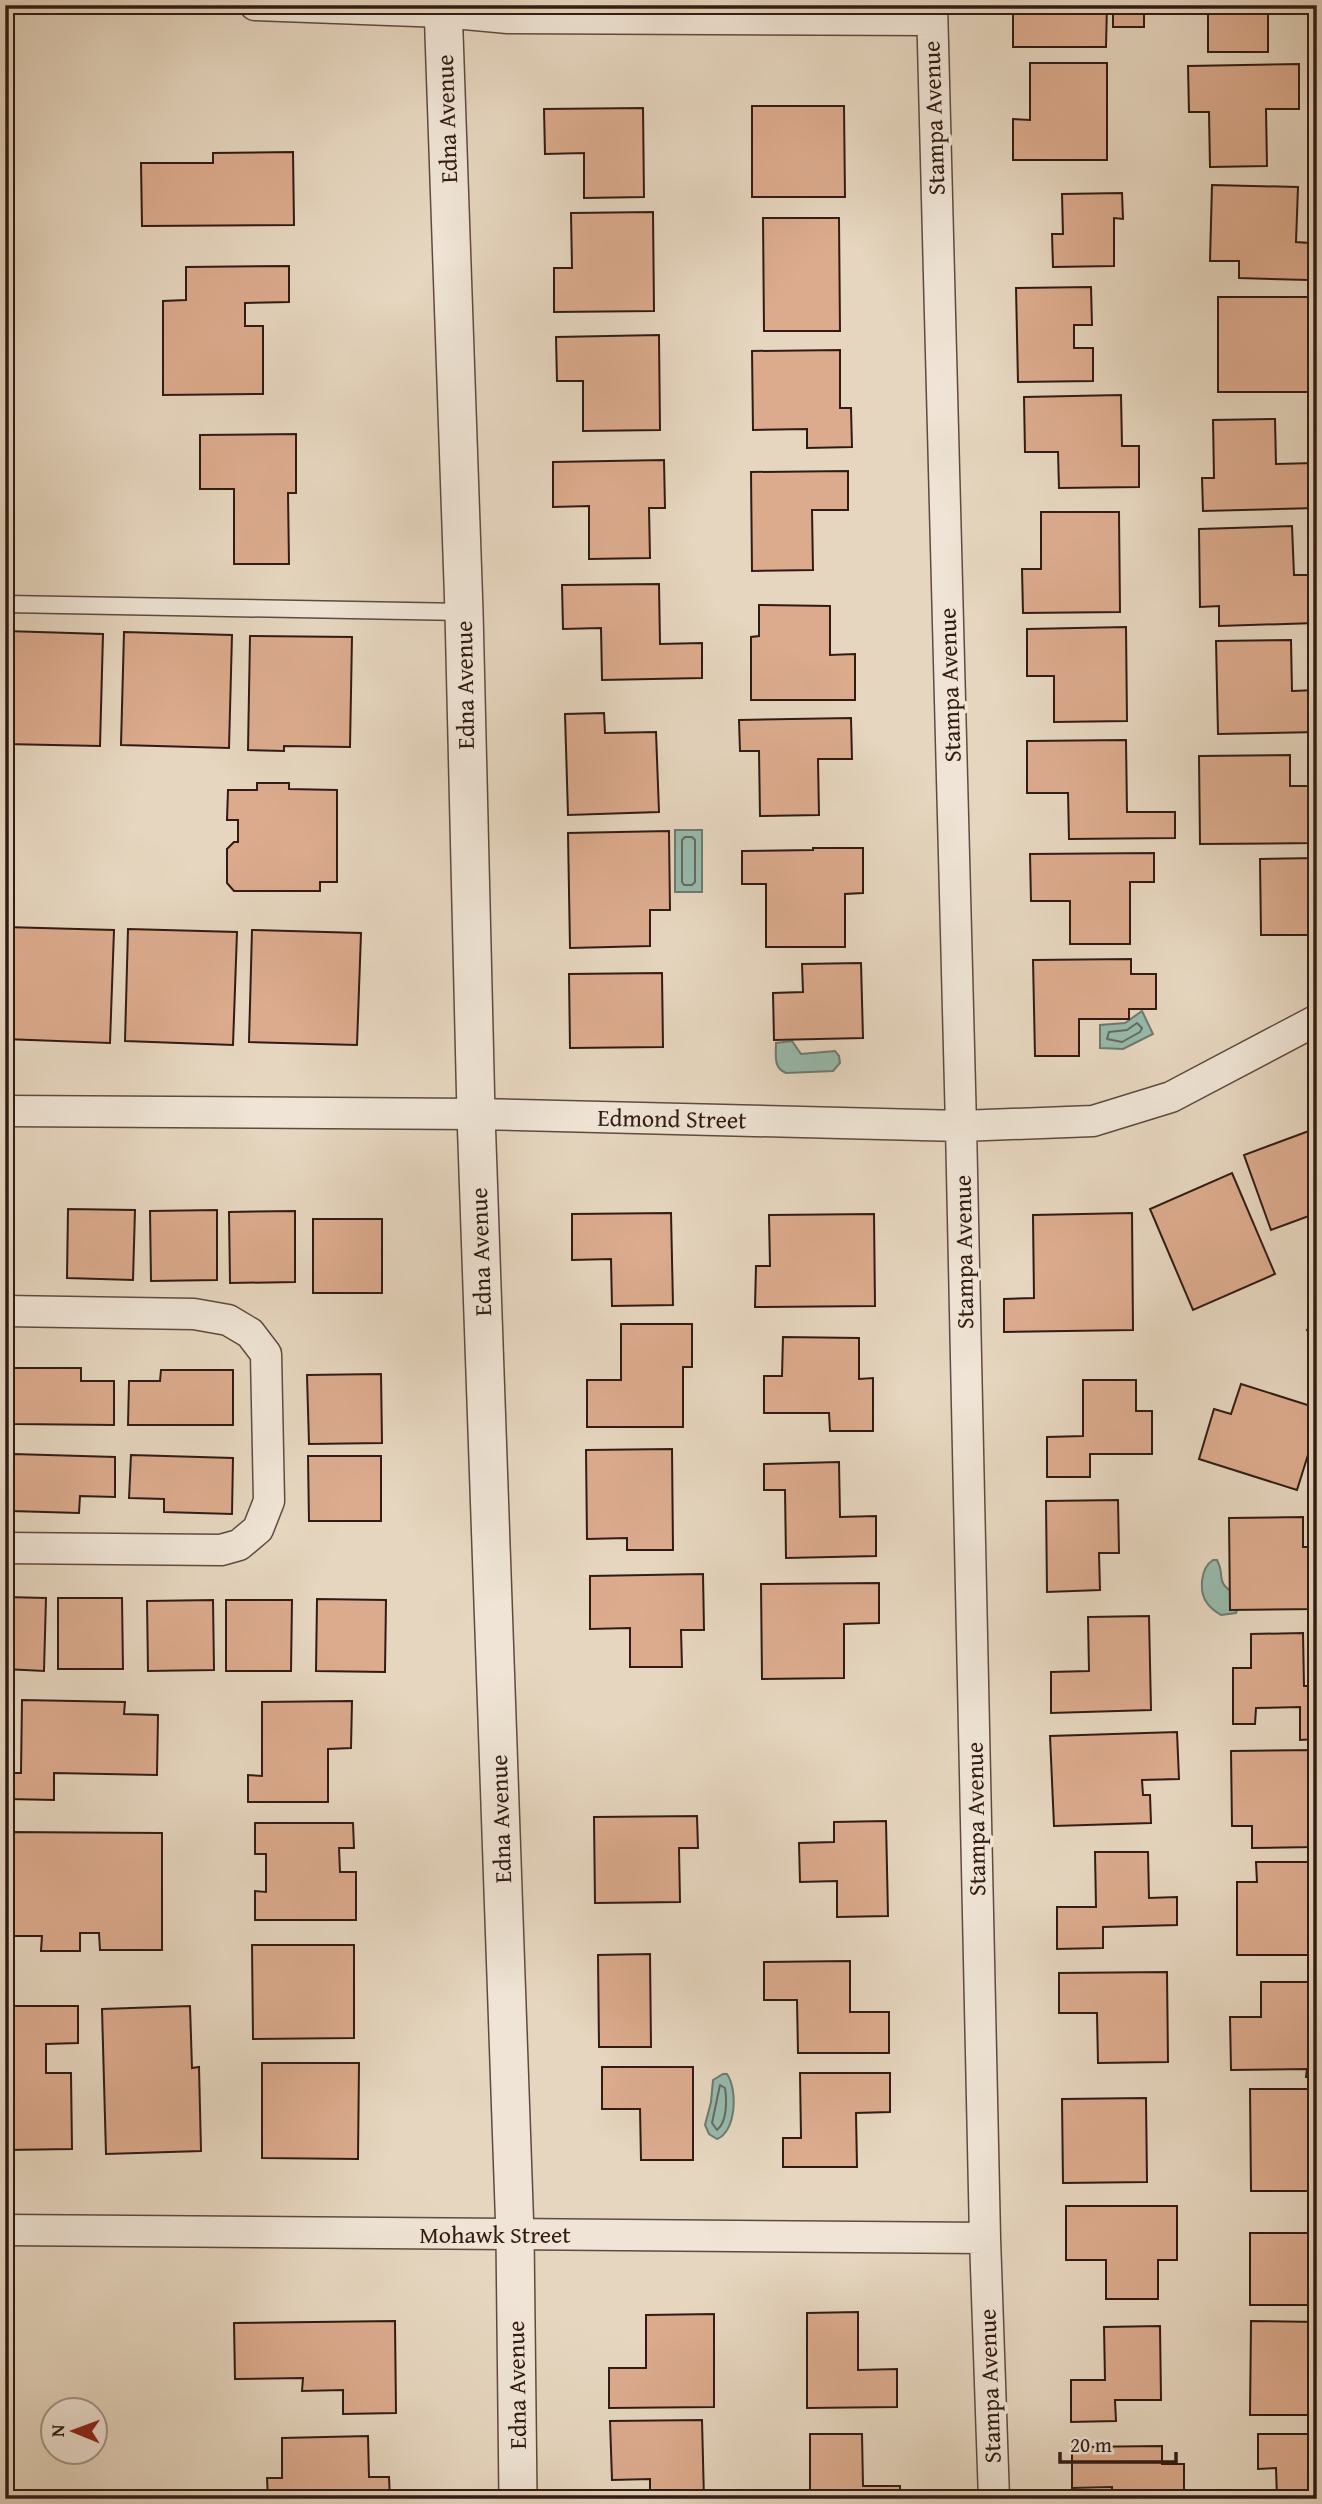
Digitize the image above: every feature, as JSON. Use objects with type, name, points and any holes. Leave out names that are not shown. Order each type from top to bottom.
[{"type":"street","points":[[255,5],[443,9],[516,19],[932,12]]},
{"type":"street","name":"Edna Avenue","points":[[443,9],[464,612],[476,1114],[515,2235],[518,2499]]},
{"type":"street","name":"Stampa Avenue","points":[[932,12],[993,2499]]},
{"type":"street","name":"Edmond Street","points":[[5,1111],[476,1114],[961,1126],[1093,1121],[1171,1097],[1317,1020]]},
{"type":"street","points":[[5,1311],[194,1314],[228,1320],[250,1333],[266,1354],[269,1501],[258,1529],[239,1545],[221,1550],[5,1548]]},
{"type":"street","name":"Mohawk Street","points":[[5,2230],[985,2238]]},
{"type":"lane","points":[[5,604],[464,612]]},
{"type":"water","points":[[675,830],[702,830],[702,892],[675,892]]},
{"type":"water","points":[[1142,1011],[1153,1034],[1123,1049],[1100,1048],[1100,1025],[1125,1023]]},
{"type":"water","points":[[792,1041],[801,1054],[835,1051],[840,1063],[833,1071],[786,1073],[777,1064],[776,1043]]},
{"type":"water","points":[[1213,1560],[1217,1560],[1220,1566],[1225,1586],[1238,1596],[1236,1613],[1221,1615],[1210,1607],[1204,1598],[1203,1574]]},
{"type":"water","points":[[727,2074],[731,2081],[734,2100],[728,2128],[717,2139],[709,2134],[705,2125],[713,2080]]},
{"type":"building","points":[[1013,5],[1107,5],[1106,47],[1013,47]]},
{"type":"building","points":[[1113,5],[1144,5],[1144,27],[1113,27]]},
{"type":"building","points":[[1192,5],[1268,5],[1268,52],[1208,52],[1208,7]]},
{"type":"building","points":[[1030,63],[1107,63],[1107,160],[1013,160],[1013,119],[1030,120]]},
{"type":"building","points":[[1299,64],[1299,109],[1266,109],[1267,166],[1210,167],[1209,112],[1189,112],[1188,66]]},
{"type":"building","points":[[752,106],[844,106],[845,197],[752,197]]},
{"type":"building","points":[[643,108],[644,197],[584,198],[584,153],[545,154],[544,109]]},
{"type":"building","points":[[293,152],[294,225],[142,226],[141,163],[213,163],[213,153]]},
{"type":"building","points":[[1212,185],[1298,187],[1296,242],[1310,243],[1308,280],[1239,278],[1239,261],[1210,261]]},
{"type":"building","points":[[1122,193],[1123,219],[1114,218],[1114,266],[1053,267],[1052,234],[1063,234],[1062,194]]},
{"type":"building","points":[[653,212],[654,311],[554,312],[554,268],[572,268],[571,213]]},
{"type":"building","points":[[763,218],[839,218],[840,331],[764,331]]},
{"type":"building","points":[[289,266],[289,302],[245,303],[245,326],[263,326],[263,394],[163,395],[163,301],[186,300],[186,267]]},
{"type":"building","points":[[1091,287],[1092,325],[1074,325],[1074,348],[1093,348],[1093,381],[1018,382],[1016,288]]},
{"type":"building","points":[[1218,297],[1311,297],[1310,392],[1218,392]]},
{"type":"building","points":[[659,335],[660,430],[583,431],[583,381],[557,381],[556,337]]},
{"type":"building","points":[[840,350],[840,408],[851,408],[852,447],[807,448],[807,429],[753,430],[752,351]]},
{"type":"building","points":[[1121,395],[1122,446],[1139,446],[1139,487],[1059,488],[1058,452],[1025,452],[1024,397]]},
{"type":"building","points":[[1275,419],[1276,464],[1314,463],[1315,508],[1203,511],[1202,478],[1214,478],[1213,420]]},
{"type":"building","points":[[296,434],[296,493],[288,493],[289,564],[234,564],[234,489],[200,489],[200,435]]},
{"type":"building","points":[[664,460],[665,508],[649,508],[650,558],[589,559],[589,506],[553,507],[553,462]]},
{"type":"building","points":[[848,471],[848,510],[812,510],[813,570],[752,571],[751,472]]},
{"type":"building","points":[[1041,512],[1119,512],[1120,612],[1023,613],[1022,569],[1041,569]]},
{"type":"building","points":[[1292,526],[1294,575],[1315,575],[1316,623],[1219,626],[1219,606],[1200,607],[1199,529]]},
{"type":"building","points":[[659,584],[660,644],[702,643],[702,678],[602,680],[601,628],[563,629],[562,585]]},
{"type":"building","points":[[759,605],[830,606],[830,655],[855,654],[855,700],[751,700],[751,637],[759,636]]},
{"type":"building","points":[[1126,627],[1127,721],[1054,722],[1054,676],[1027,676],[1027,629]]},
{"type":"building","points":[[5,631],[103,634],[100,746],[5,744]]},
{"type":"building","points":[[124,632],[232,635],[229,748],[121,745]]},
{"type":"building","points":[[250,636],[352,637],[350,747],[284,746],[284,751],[248,750]]},
{"type":"building","points":[[1291,640],[1292,691],[1317,690],[1317,732],[1218,734],[1216,641]]},
{"type":"building","points":[[604,713],[605,733],[656,732],[659,812],[568,815],[565,714]]},
{"type":"building","points":[[851,718],[852,759],[818,759],[819,815],[760,816],[759,751],[740,751],[739,720]]},
{"type":"building","points":[[1126,740],[1127,812],[1175,812],[1175,838],[1069,839],[1068,793],[1027,793],[1027,741]]},
{"type":"building","points":[[1290,755],[1290,786],[1317,786],[1317,843],[1200,844],[1199,756]]},
{"type":"building","points":[[257,783],[289,783],[289,789],[337,790],[337,882],[320,882],[320,891],[234,891],[227,883],[227,849],[234,842],[238,842],[238,820],[227,820],[228,790],[257,790]]},
{"type":"building","points":[[669,831],[670,910],[650,910],[650,946],[570,948],[568,833]]},
{"type":"building","points":[[863,848],[863,893],[845,894],[845,947],[766,947],[766,884],[742,884],[742,851]]},
{"type":"building","points":[[1154,853],[1154,882],[1130,882],[1130,944],[1070,944],[1070,901],[1031,901],[1030,854]]},
{"type":"building","points":[[1317,858],[1314,935],[1261,935],[1260,859]]},
{"type":"building","points":[[5,927],[114,930],[110,1043],[5,1039]]},
{"type":"building","points":[[128,929],[237,932],[233,1045],[125,1041]]},
{"type":"building","points":[[252,930],[361,933],[357,1045],[249,1042]]},
{"type":"building","points":[[1131,959],[1131,974],[1156,974],[1156,1009],[1129,1009],[1129,1019],[1079,1019],[1079,1056],[1035,1056],[1033,960]]},
{"type":"building","points":[[861,963],[863,1038],[774,1040],[773,993],[803,992],[802,964]]},
{"type":"building","points":[[662,973],[663,1047],[570,1048],[569,974]]},
{"type":"building","points":[[1317,1128],[1317,1213],[1271,1230],[1244,1155]]},
{"type":"building","points":[[1232,1173],[1275,1274],[1193,1310],[1150,1209]]},
{"type":"building","points":[[68,1209],[135,1210],[133,1280],[67,1278]]},
{"type":"building","points":[[217,1210],[217,1280],[151,1281],[150,1211]]},
{"type":"building","points":[[295,1211],[295,1282],[230,1283],[229,1212]]},
{"type":"building","points":[[671,1213],[673,1305],[612,1306],[611,1259],[572,1260],[572,1214]]},
{"type":"building","points":[[1132,1213],[1133,1330],[1004,1332],[1004,1299],[1034,1298],[1033,1215]]},
{"type":"building","points":[[874,1214],[875,1306],[755,1307],[756,1266],[770,1266],[769,1215]]},
{"type":"building","points":[[313,1219],[382,1219],[382,1293],[313,1293]]},
{"type":"building","points":[[1317,1323],[1317,1345],[1307,1330]]},
{"type":"building","points":[[621,1324],[692,1324],[692,1367],[683,1367],[683,1427],[587,1427],[587,1380],[621,1380]]},
{"type":"building","points":[[783,1337],[859,1338],[859,1379],[873,1378],[873,1431],[830,1431],[829,1413],[764,1413],[764,1376],[782,1376]]},
{"type":"building","points":[[12,1368],[81,1368],[81,1381],[114,1381],[114,1425],[13,1424]]},
{"type":"building","points":[[161,1370],[233,1370],[233,1425],[128,1425],[129,1381],[160,1381]]},
{"type":"building","points":[[381,1374],[382,1443],[309,1444],[307,1375]]},
{"type":"building","points":[[1083,1380],[1136,1380],[1136,1411],[1152,1411],[1152,1454],[1090,1454],[1090,1477],[1047,1477],[1047,1437],[1083,1436]]},
{"type":"building","points":[[1241,1384],[1317,1408],[1317,1426],[1297,1490],[1199,1459],[1214,1409],[1231,1414]]},
{"type":"building","points":[[672,1449],[673,1550],[627,1550],[627,1538],[587,1539],[586,1450]]},
{"type":"building","points":[[13,1454],[115,1457],[115,1497],[80,1496],[79,1513],[11,1511]]},
{"type":"building","points":[[131,1455],[233,1458],[232,1514],[164,1512],[164,1499],[129,1498]]},
{"type":"building","points":[[308,1456],[381,1456],[381,1521],[309,1521]]},
{"type":"building","points":[[839,1462],[840,1517],[876,1516],[876,1556],[786,1558],[785,1490],[764,1490],[764,1464]]},
{"type":"building","points":[[1118,1500],[1119,1553],[1099,1553],[1100,1590],[1047,1592],[1046,1501]]},
{"type":"building","points":[[1303,1517],[1303,1547],[1317,1547],[1317,1609],[1230,1610],[1229,1518]]},
{"type":"building","points":[[703,1574],[704,1630],[681,1630],[682,1667],[630,1667],[630,1628],[590,1629],[590,1576]]},
{"type":"building","points":[[879,1583],[879,1623],[844,1624],[844,1678],[762,1679],[761,1584]]},
{"type":"building","points":[[5,1597],[46,1598],[44,1671],[5,1669]]},
{"type":"building","points":[[58,1598],[122,1598],[123,1669],[58,1669]]},
{"type":"building","points":[[317,1599],[386,1600],[385,1672],[316,1671]]},
{"type":"building","points":[[213,1600],[214,1670],[148,1671],[147,1601]]},
{"type":"building","points":[[226,1600],[292,1600],[291,1671],[226,1671]]},
{"type":"building","points":[[1149,1616],[1151,1710],[1051,1713],[1051,1672],[1089,1671],[1088,1617]]},
{"type":"building","points":[[1303,1633],[1304,1686],[1317,1686],[1317,1739],[1300,1740],[1300,1707],[1256,1708],[1255,1724],[1233,1724],[1233,1668],[1251,1668],[1251,1634]]},
{"type":"building","points":[[22,1700],[125,1702],[124,1714],[158,1715],[157,1775],[54,1773],[54,1800],[9,1799],[10,1773],[21,1773]]},
{"type":"building","points":[[352,1701],[351,1748],[328,1749],[328,1802],[248,1802],[248,1775],[262,1776],[262,1702]]},
{"type":"building","points":[[1177,1732],[1179,1779],[1142,1780],[1143,1795],[1150,1795],[1151,1823],[1054,1826],[1050,1736]]},
{"type":"building","points":[[1317,1750],[1317,1809],[1312,1809],[1313,1847],[1252,1848],[1252,1826],[1232,1826],[1231,1751]]},
{"type":"building","points":[[697,1816],[698,1848],[679,1848],[680,1902],[595,1903],[594,1817]]},
{"type":"building","points":[[886,1821],[888,1916],[837,1917],[837,1881],[800,1882],[799,1843],[834,1842],[834,1822]]},
{"type":"building","points":[[255,1823],[353,1823],[354,1848],[339,1848],[340,1872],[356,1872],[356,1920],[255,1920],[255,1891],[266,1892],[266,1854],[255,1854]]},
{"type":"building","points":[[5,1832],[162,1833],[162,1950],[100,1950],[99,1933],[80,1933],[80,1951],[41,1951],[42,1936],[5,1936]]},
{"type":"building","points":[[1095,1852],[1148,1852],[1149,1898],[1177,1897],[1177,1925],[1103,1927],[1103,1948],[1057,1949],[1057,1907],[1096,1907]]},
{"type":"building","points":[[1256,1862],[1311,1862],[1311,1915],[1317,1915],[1317,1955],[1237,1955],[1237,1882],[1257,1882]]},
{"type":"building","points":[[252,1945],[354,1945],[354,2038],[253,2039]]},
{"type":"building","points":[[650,1954],[651,2047],[599,2047],[598,1955]]},
{"type":"building","points":[[850,1961],[850,2012],[889,2012],[889,2053],[798,2053],[797,2000],[764,2000],[764,1962]]},
{"type":"building","points":[[1167,1972],[1168,2062],[1098,2063],[1097,2013],[1059,2013],[1059,1973]]},
{"type":"building","points":[[1261,1982],[1312,1982],[1312,2036],[1317,2036],[1317,2077],[1306,2077],[1307,2069],[1231,2070],[1230,2017],[1261,2017]]},
{"type":"building","points":[[5,2006],[78,2006],[78,2043],[46,2044],[46,2073],[71,2073],[72,2149],[5,2150]]},
{"type":"building","points":[[190,2006],[192,2068],[199,2067],[201,2151],[106,2154],[102,2009]]},
{"type":"building","points":[[262,2063],[359,2063],[358,2159],[262,2158]]},
{"type":"building","points":[[602,2067],[693,2067],[693,2160],[641,2160],[640,2109],[602,2109]]},
{"type":"building","points":[[800,2073],[890,2073],[890,2112],[856,2113],[857,2167],[783,2167],[783,2138],[801,2138]]},
{"type":"building","points":[[1250,2089],[1317,2089],[1317,2191],[1251,2191]]},
{"type":"building","points":[[1146,2098],[1147,2182],[1063,2183],[1062,2099]]},
{"type":"building","points":[[1066,2206],[1177,2206],[1177,2260],[1158,2260],[1158,2299],[1106,2299],[1106,2260],[1066,2260]]},
{"type":"building","points":[[1312,2212],[1317,2212],[1317,2305],[1250,2305],[1250,2233],[1312,2233]]},
{"type":"building","points":[[858,2312],[858,2370],[897,2369],[897,2407],[807,2408],[807,2313]]},
{"type":"building","points":[[714,2314],[714,2407],[609,2408],[609,2368],[646,2368],[646,2315]]},
{"type":"building","points":[[395,2321],[396,2413],[343,2414],[343,2390],[302,2391],[303,2378],[235,2379],[234,2323]]},
{"type":"building","points":[[1251,2321],[1317,2322],[1317,2415],[1250,2415]]},
{"type":"building","points":[[1160,2326],[1161,2400],[1115,2400],[1116,2421],[1071,2422],[1071,2380],[1105,2380],[1104,2327]]},
{"type":"building","points":[[702,2420],[704,2499],[650,2499],[650,2479],[612,2480],[610,2421]]},
{"type":"building","points":[[810,2434],[862,2434],[863,2486],[900,2486],[900,2499],[810,2499]]},
{"type":"building","points":[[1258,2434],[1317,2434],[1317,2499],[1277,2499],[1276,2468],[1258,2469]]},
{"type":"building","points":[[368,2436],[369,2477],[389,2477],[390,2499],[268,2499],[267,2478],[282,2478],[282,2438]]},
{"type":"building","points":[[1162,2446],[1162,2464],[1184,2464],[1184,2499],[1112,2499],[1112,2487],[1072,2488],[1072,2447]]}]
